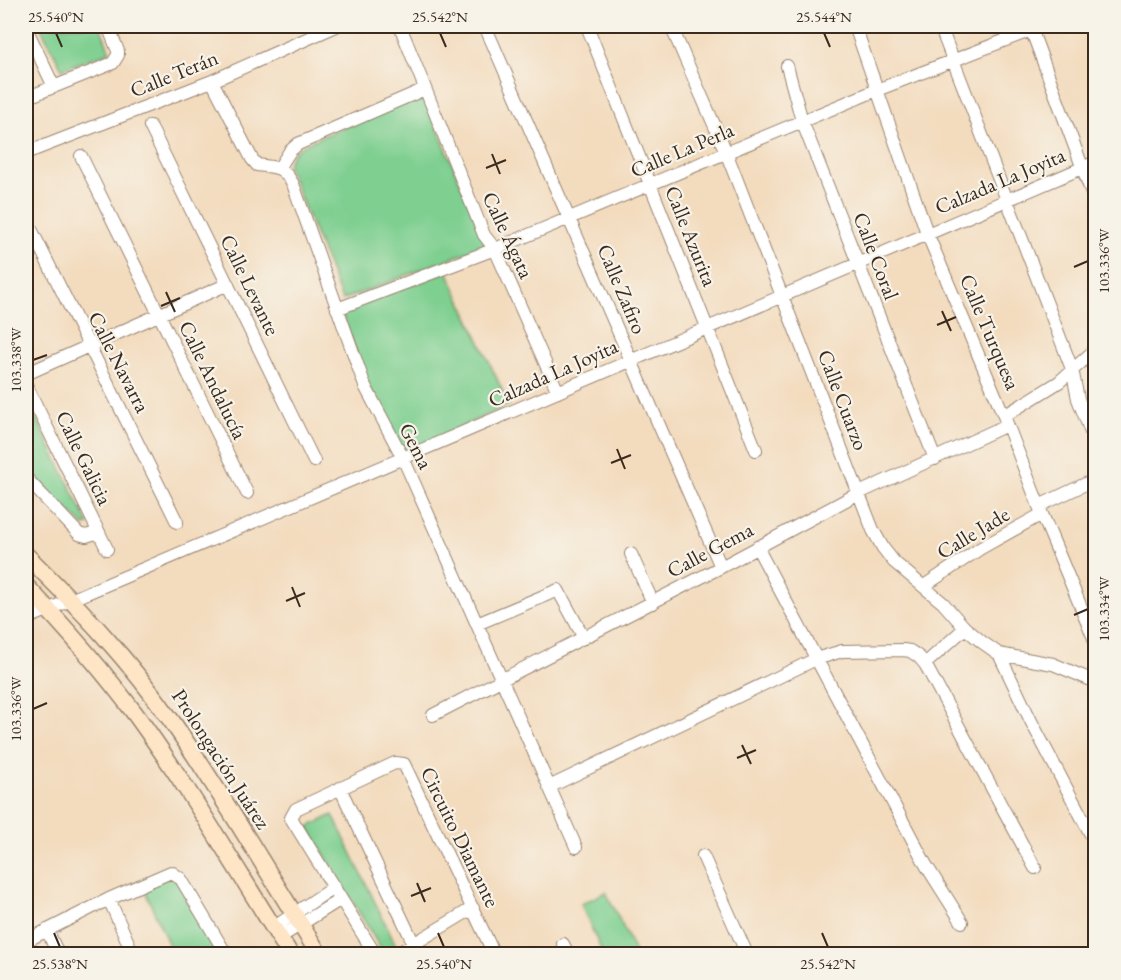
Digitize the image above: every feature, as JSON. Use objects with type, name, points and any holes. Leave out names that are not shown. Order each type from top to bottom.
[{"type":"street","points":[[26,98],[113,63],[118,56],[117,46],[108,26]]},
{"type":"street","name":"Calle Terán","points":[[26,153],[212,81],[336,26]]},
{"type":"street","name":"Calle Ágata","points":[[400,26],[484,235],[495,249],[558,392]]},
{"type":"street","name":"Calle Zafiro","points":[[486,26],[722,567]]},
{"type":"street","name":"Calle Azurita","points":[[587,26],[756,450]]},
{"type":"street","name":"Calle Cuarzo","points":[[671,26],[726,152],[873,530],[883,548],[909,576],[943,603],[965,628],[999,654],[1053,664],[1095,682]]},
{"type":"street","points":[[940,26],[1072,369],[1078,399],[1095,445]]},
{"type":"street","points":[[1035,27],[1095,204]]},
{"type":"street","name":"Calle La Perla","points":[[337,309],[495,249],[726,152],[1035,27]]},
{"type":"street","points":[[26,28],[54,87]]},
{"type":"street","name":"Calle Turquesa","points":[[857,32],[927,233],[1006,420],[1095,644]]},
{"type":"street","name":"Calle Coral","points":[[787,66],[802,121],[935,459]]},
{"type":"street","points":[[212,81],[252,159],[257,165],[279,168],[290,151],[298,144],[425,89]]},
{"type":"street","name":"Calle Levante","points":[[150,126],[314,461]]},
{"type":"street","name":"Calle Andalucía","points":[[81,156],[248,493]]},
{"type":"street","name":"Calzada La Joyita","points":[[26,620],[1095,162]]},
{"type":"street","name":"Gema","points":[[279,168],[287,174],[293,184],[365,386],[403,458],[576,847]]},
{"type":"street","name":"Calle Navarra","points":[[26,219],[177,522]]},
{"type":"street","points":[[26,374],[228,284]]},
{"type":"street","name":"Calle Gema","points":[[433,715],[653,603],[859,493],[935,459],[1006,420],[1045,392],[1095,349]]},
{"type":"street","name":"Calle Galicia","points":[[26,385],[107,549]]},
{"type":"street","points":[[26,478],[79,534],[86,536],[99,532]]},
{"type":"street","name":"Calle Jade","points":[[924,586],[1040,510],[1095,480]]},
{"type":"street","points":[[757,547],[926,865],[962,922]]},
{"type":"street","points":[[631,554],[653,603]]},
{"type":"street","name":"Prolongación Juárez","points":[[26,555],[71,599],[107,639],[173,723],[319,954]]},
{"type":"street","points":[[26,586],[91,659],[136,716],[206,820],[290,954]]},
{"type":"street","points":[[477,624],[558,590],[584,638]]},
{"type":"street","points":[[925,663],[965,628]]},
{"type":"street","points":[[549,787],[816,659],[842,651],[910,651],[925,663],[1035,868]]},
{"type":"street","points":[[999,654],[1040,740],[1095,844]]},
{"type":"street","name":"Circuito Diamante","points":[[375,954],[291,818],[296,809],[396,763],[404,764],[494,954]]},
{"type":"street","points":[[340,788],[414,944]]},
{"type":"street","points":[[704,856],[747,954]]},
{"type":"street","points":[[26,941],[109,899],[166,873],[175,873],[181,879],[226,954]]},
{"type":"street","points":[[276,933],[297,919],[334,887]]},
{"type":"street","points":[[109,899],[134,954]]},
{"type":"street","points":[[297,919],[341,899]]},
{"type":"street","points":[[397,954],[473,908]]},
{"type":"street","points":[[47,930],[58,954]]},
{"type":"green space","points":[[40,26],[100,26],[110,52],[62,69]]},
{"type":"green space","points":[[423,93],[486,245],[342,300],[287,165],[293,153],[305,144]]},
{"type":"green space","points":[[447,271],[509,405],[404,453],[367,384],[341,311]]},
{"type":"green space","points":[[26,398],[89,524],[84,526],[26,468]]},
{"type":"green space","points":[[333,815],[397,948],[384,954],[308,827]]},
{"type":"green space","points":[[170,876],[179,881],[222,954],[173,954],[144,889]]},
{"type":"green space","points":[[606,892],[636,954],[603,954],[581,904]]}]
